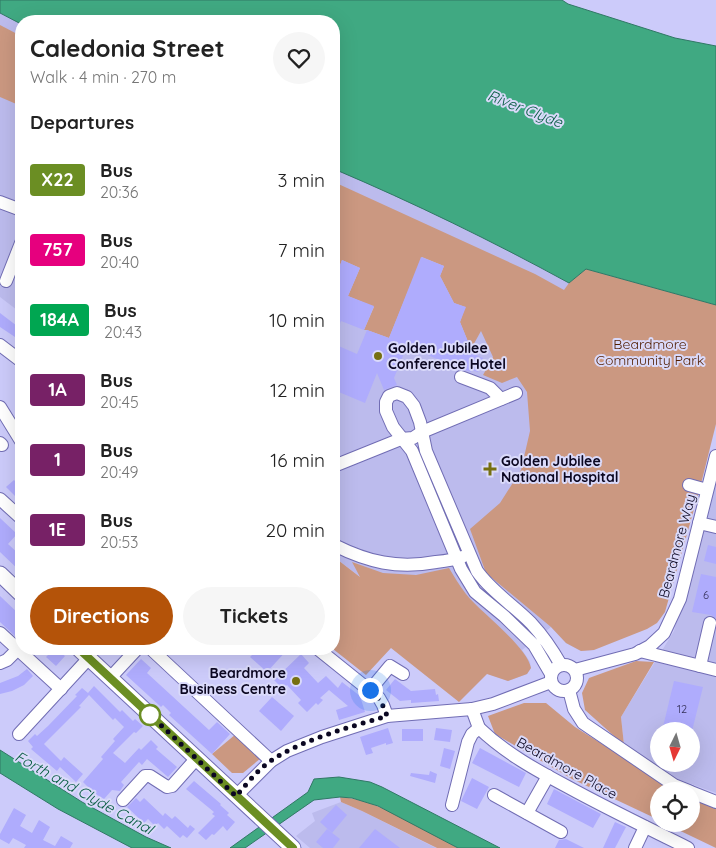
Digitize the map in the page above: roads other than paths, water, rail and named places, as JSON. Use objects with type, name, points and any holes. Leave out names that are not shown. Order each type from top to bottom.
[{"type":"main road","points":[[0,574],[15,588]]},
{"type":"main road","points":[[86,655],[292,848]]},
{"type":"street","points":[[0,202],[15,208]]},
{"type":"street","points":[[6,281],[15,258]]},
{"type":"street","points":[[1,346],[15,356]]},
{"type":"street","points":[[461,377],[490,388],[501,399]]},
{"type":"street","points":[[551,678],[553,670],[560,665],[569,665],[575,670],[577,682],[569,690],[557,689],[551,678],[534,645],[504,616],[475,592],[460,569],[412,451],[393,427],[386,410],[386,402],[389,396],[397,393],[407,397],[414,406],[420,422],[426,451],[476,571],[485,582],[536,629],[554,652],[560,665]]},
{"type":"street","points":[[340,464],[401,439],[413,438],[422,432],[516,393]]},
{"type":"street","points":[[2,416],[15,432]]},
{"type":"street","name":"Beardmore Way","points":[[575,670],[616,660],[640,651],[650,646],[664,633],[680,599],[716,456]]},
{"type":"street","points":[[690,485],[707,490]]},
{"type":"street","points":[[0,499],[15,513]]},
{"type":"street","points":[[699,523],[716,527]]},
{"type":"street","points":[[340,547],[354,555],[398,565],[417,565],[456,559],[469,554]]},
{"type":"street","points":[[700,666],[710,623]]},
{"type":"street","points":[[0,634],[15,646]]},
{"type":"street","points":[[640,651],[716,670]]},
{"type":"street","points":[[0,663],[7,660],[15,652]]},
{"type":"street","points":[[24,655],[61,689]]},
{"type":"street","points":[[19,734],[61,689],[83,655]]},
{"type":"street","points":[[110,678],[131,655]]},
{"type":"street","points":[[157,655],[270,761]]},
{"type":"street","points":[[326,655],[379,698],[384,705],[387,716]]},
{"type":"street","points":[[370,690],[390,666],[403,674]]},
{"type":"street","points":[[236,796],[270,761],[287,751],[322,737],[387,716],[472,709],[509,698],[551,678]]},
{"type":"street","points":[[569,690],[574,709],[583,723],[670,782]]},
{"type":"street","points":[[452,805],[468,742],[472,734],[479,728],[472,709]]},
{"type":"street","name":"Beardmore Place","points":[[479,728],[508,752],[548,776],[688,848]]},
{"type":"street","points":[[123,800],[145,776],[150,776],[167,787],[172,786],[196,759]]},
{"type":"street","points":[[527,813],[548,776]]},
{"type":"street","points":[[494,795],[561,832]]},
{"type":"street","points":[[700,796],[716,802]]},
{"type":"street","points":[[635,848],[645,827]]},
{"type":"water","name":"River Clyde","points":[[0,0],[562,0],[568,4],[675,38],[716,46],[716,305],[586,269],[569,283],[453,223],[340,172],[340,15],[15,15],[15,21],[0,13]]},
{"type":"water","points":[[0,750],[82,802],[146,837],[171,848],[132,848],[58,809],[0,773]]},
{"type":"water","points":[[339,777],[370,782],[382,787],[500,848],[458,848],[378,806],[352,798],[340,797],[314,800],[245,848],[230,848],[308,792],[314,779]]},
{"type":"place","name":"Golden Jubilee Conference Hotel","points":[[378,356]]},
{"type":"place","name":"Golden Jubilee National Hospital","points":[[490,469]]},
{"type":"place","name":"Beardmore Business Centre","points":[[296,681]]},
{"type":"park label","name":"Beardmore Community Park","points":[[650,352]]},
{"type":"water label","name":"Forth and Clyde Canal","points":[[84,793]]}]
